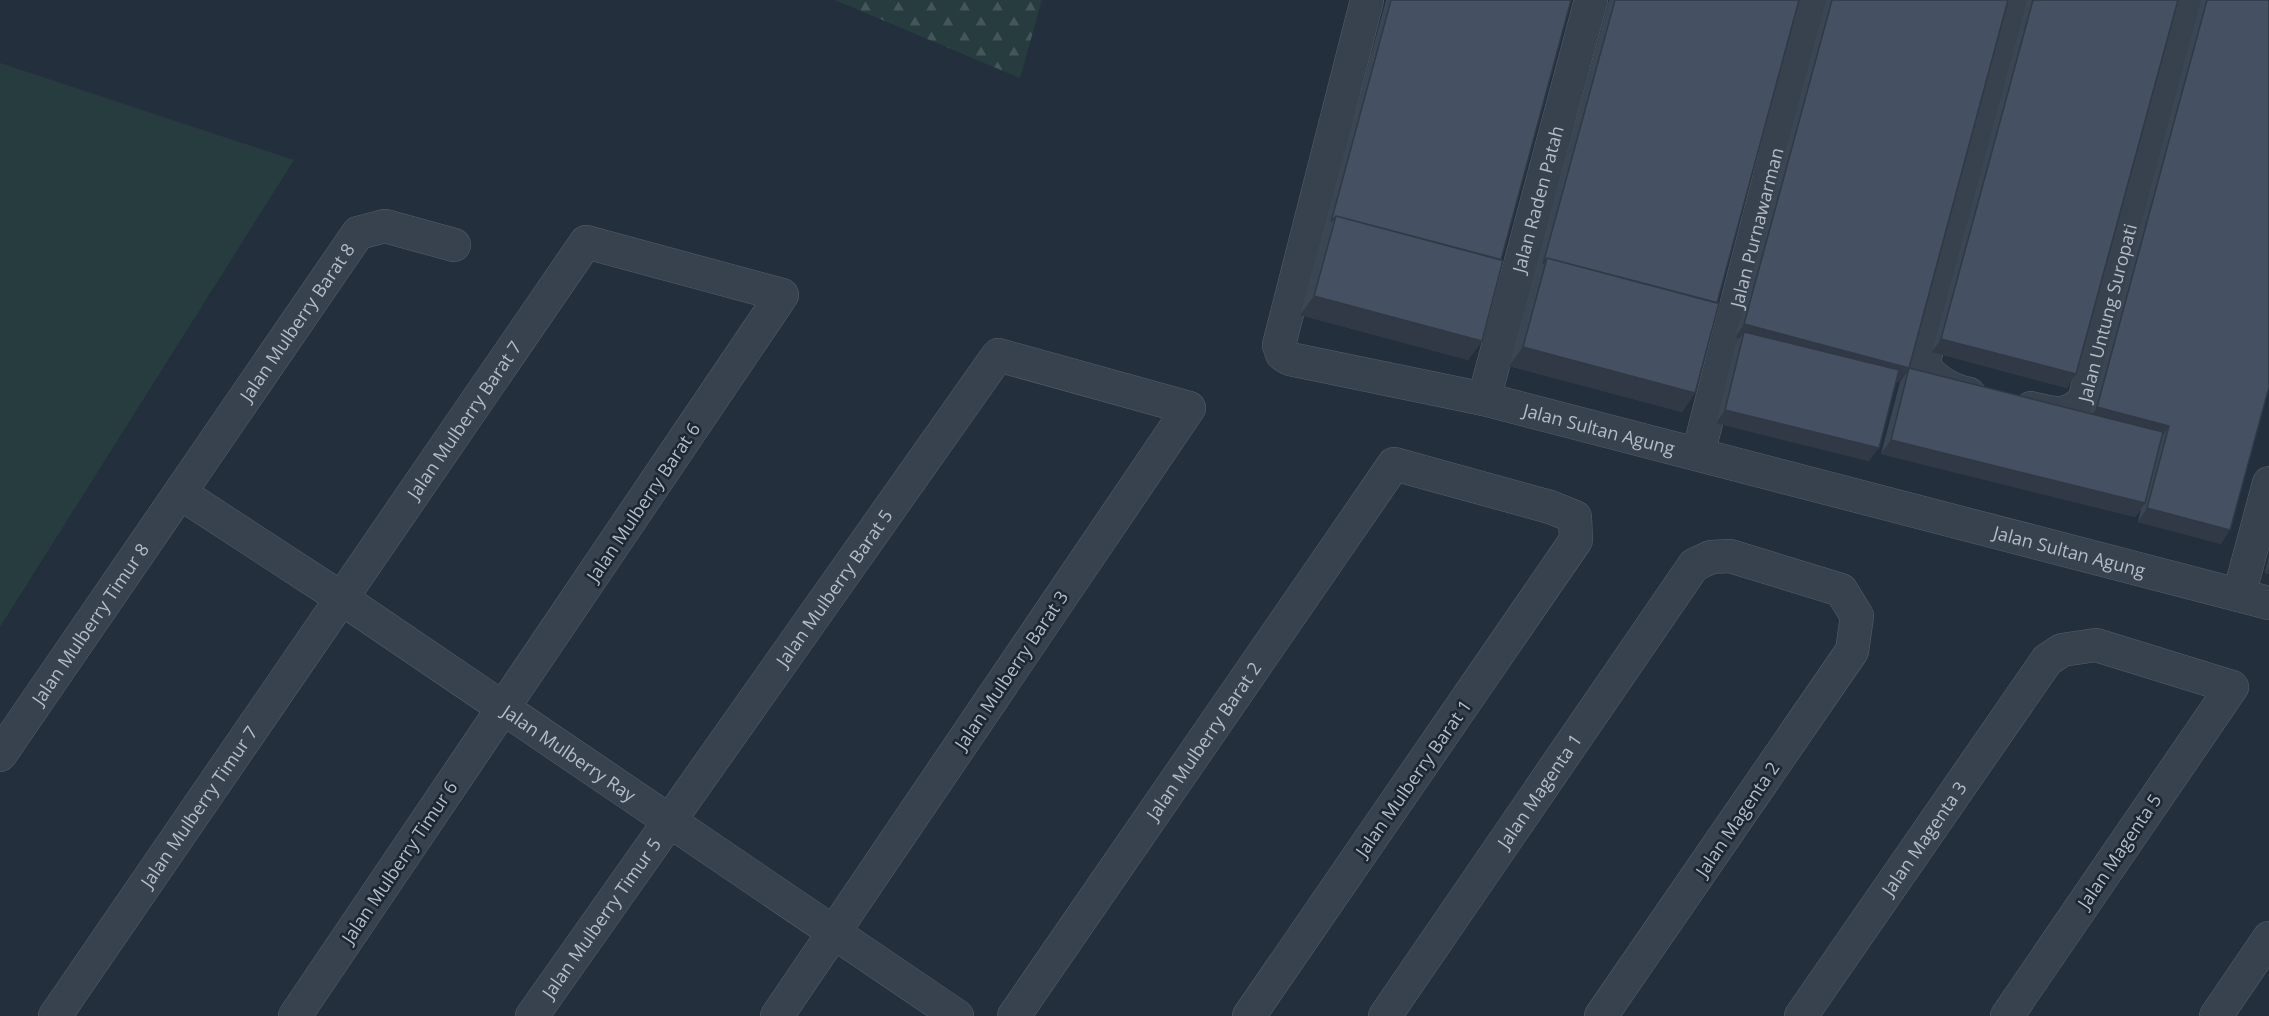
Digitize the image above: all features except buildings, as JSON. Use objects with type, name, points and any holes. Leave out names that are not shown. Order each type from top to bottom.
[{"type":"street","name":"Jalan Sultan Agung","points":[[1367,0],[1279,345],[1282,354],[1290,359],[1484,399],[2254,599]]},
{"type":"street","name":"Jalan Raden Patah","points":[[1484,399],[1591,0]]},
{"type":"street","name":"Jalan Purnawarman","points":[[1698,454],[1815,0]]},
{"type":"street","name":"Jalan Untung Suropati","points":[[2019,0],[1923,364],[1941,383],[1958,391],[2059,414],[2074,410],[2084,401],[2189,0]]},
{"type":"street","name":"Jalan Mulberry Barat 8","points":[[180,493],[358,233],[385,225],[454,245]]},
{"type":"street","name":"Jalan Mulberry Barat 7","points":[[341,598],[586,242],[782,295]]},
{"type":"street","name":"Jalan Mulberry Barat 6","points":[[504,708],[782,295]]},
{"type":"street","name":"Jalan Mulberry Barat 5","points":[[670,821],[998,355],[1189,408]]},
{"type":"street","name":"Jalan Mulberry Barat 3","points":[[777,1016],[1189,408]]},
{"type":"street","name":"Jalan Mulberry Barat 2","points":[[1014,1016],[1394,464],[1550,507],[1575,517],[1576,540]]},
{"type":"street","points":[[2254,599],[2269,483]]},
{"type":"street","name":"Jalan Mulberry Ray","points":[[180,493],[341,598],[957,1016]]},
{"type":"street","name":"Jalan Mulberry Timur 8","points":[[0,755],[180,493]]},
{"type":"street","name":"Jalan Mulberry Barat 1","points":[[1249,1016],[1576,540]]},
{"type":"street","name":"Jalan Magenta 1","points":[[1385,1016],[1694,565],[1712,557],[1730,556],[1841,590],[1857,615]]},
{"type":"street","name":"Jalan Mulberry Timur 7","points":[[55,1016],[341,598]]},
{"type":"street","name":"Jalan Magenta 2","points":[[1601,1016],[1851,651],[1857,615]]},
{"type":"street","name":"Jalan Magenta 3","points":[[1801,1016],[2047,660],[2062,650],[2096,645],[2232,687]]},
{"type":"street","name":"Jalan Magenta 5","points":[[2007,1016],[2232,687]]},
{"type":"street","name":"Jalan Mulberry Timur 6","points":[[295,1016],[504,708]]},
{"type":"street","name":"Jalan Mulberry Timur 5","points":[[532,1016],[670,821]]},
{"type":"street","points":[[2216,1016],[2269,938]]},
{"type":"green space","points":[[835,0],[1042,0],[1020,78]]},
{"type":"green space","points":[[0,63],[294,160],[0,627]]}]
